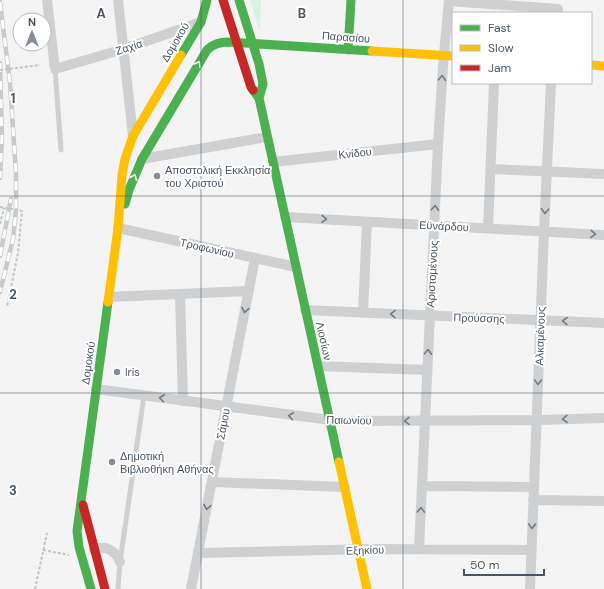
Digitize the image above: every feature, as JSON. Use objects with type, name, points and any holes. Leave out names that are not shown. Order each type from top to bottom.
[{"type":"main road","name":"Λιοσίων","points":[[223,0],[251,87],[259,98],[367,589]]},
{"type":"main road","name":"Λιοσίων","points":[[239,0],[259,64],[263,84],[259,98]]},
{"type":"main road","points":[[348,50],[351,0]]},
{"type":"main road","name":"Δομοκού","points":[[82,501],[87,452],[118,228],[122,175],[125,159],[133,136],[201,22],[206,2]]},
{"type":"main road","name":"Παρασίου","points":[[236,42],[448,56]]},
{"type":"main road","name":"Δομοκού","points":[[118,228],[129,190],[142,159],[207,50],[217,43],[236,42]]},
{"type":"main road","points":[[592,65],[604,66]]},
{"type":"main road","points":[[82,501],[105,589]]},
{"type":"main road","points":[[82,501],[77,531],[82,562],[91,589]]},
{"type":"street","points":[[47,0],[50,67]]},
{"type":"street","points":[[118,0],[133,136]]},
{"type":"street","points":[[449,0],[558,7]]},
{"type":"street","name":"Αριστομένους","points":[[419,549],[438,144],[448,56],[449,0]]},
{"type":"street","name":"Ζαχία","points":[[50,67],[124,49],[201,22]]},
{"type":"street","points":[[488,228],[494,84]]},
{"type":"street","name":"Αλκαμένους","points":[[530,589],[551,84]]},
{"type":"street","points":[[130,107],[148,111]]},
{"type":"street","points":[[142,159],[267,137]]},
{"type":"street","name":"Κνίδου","points":[[273,162],[438,144]]},
{"type":"street","points":[[491,169],[604,174]]},
{"type":"street","name":"Εϋνάρδου","points":[[285,217],[604,234]]},
{"type":"street","points":[[363,313],[367,222]]},
{"type":"street","name":"Τροφωνίου","points":[[118,228],[296,267]]},
{"type":"street","name":"Σάμου","points":[[191,589],[255,258]]},
{"type":"street","points":[[109,297],[249,291]]},
{"type":"street","points":[[180,294],[183,401]]},
{"type":"street","name":"Προύσσης","points":[[305,310],[604,323]]},
{"type":"street","points":[[318,366],[328,368],[427,370]]},
{"type":"street","name":"Παιωνίου","points":[[96,389],[346,422],[604,418]]},
{"type":"street","points":[[212,482],[345,487]]},
{"type":"street","points":[[422,486],[534,487]]},
{"type":"street","points":[[533,500],[604,501]]},
{"type":"street","points":[[94,550],[103,547],[109,549],[118,556],[120,562]]},
{"type":"street","name":"Εξηκίου","points":[[198,553],[419,549],[531,550]]},
{"type":"lane","points":[[50,67],[61,150]]},
{"type":"lane","points":[[118,589],[120,562],[144,396]]},
{"type":"lane","points":[[82,562],[88,554],[94,550]]},
{"type":"path","points":[[0,70],[40,65],[50,67]]},
{"type":"path","points":[[0,207],[22,211],[18,253],[7,307]]},
{"type":"path","points":[[0,224],[4,208]]},
{"type":"path","points":[[35,589],[47,533]]},
{"type":"path","points":[[43,550],[82,562]]},
{"type":"green space","points":[[250,0],[261,0],[260,32]]},
{"type":"railway","points":[[0,2],[10,83],[16,174],[16,210],[13,239],[0,292]]},
{"type":"railway","points":[[0,63],[2,138],[0,178]]},
{"type":"railway","points":[[0,256],[11,199]]},
{"type":"traffic: fast","points":[[181,55],[201,22],[207,0]]},
{"type":"traffic: fast","points":[[239,0],[259,64],[263,84],[259,98]]},
{"type":"traffic: fast","points":[[348,50],[351,0]]},
{"type":"traffic: fast","points":[[125,204],[129,190],[142,159],[207,50],[212,46],[219,43],[228,42],[372,51]]},
{"type":"traffic: fast","points":[[253,90],[259,98],[339,462]]},
{"type":"traffic: fast","points":[[91,589],[79,547],[77,531],[108,302]]},
{"type":"traffic: slow","points":[[372,51],[452,56]]},
{"type":"traffic: slow","points":[[108,302],[125,159],[133,136],[181,55]]},
{"type":"traffic: slow","points":[[592,65],[604,66]]},
{"type":"traffic: slow","points":[[339,462],[367,589]]},
{"type":"traffic: jam","points":[[223,0],[253,90]]},
{"type":"traffic: jam","points":[[83,505],[105,589]]},
{"type":"place","name":"Αποστολική Εκκλησία του Χριστού","points":[[157,176]]},
{"type":"place","name":"Iris","points":[[117,372]]},
{"type":"place","name":"Δημοτική Βιβλιοθήκη Αθήνας","points":[[112,462]]}]
